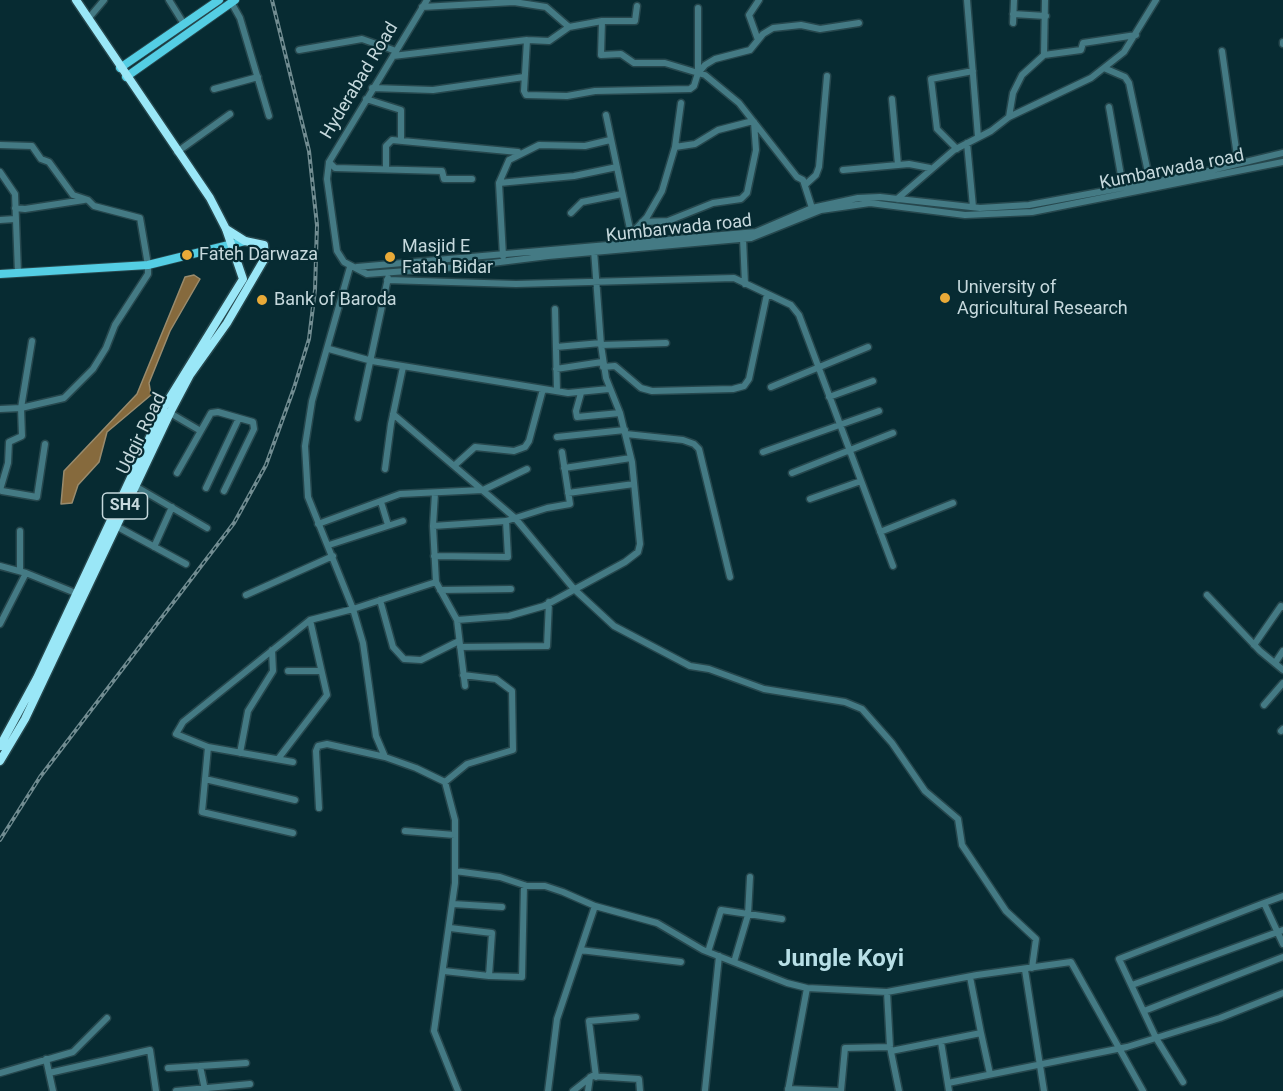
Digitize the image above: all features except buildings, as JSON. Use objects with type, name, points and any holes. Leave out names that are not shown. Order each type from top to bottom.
[{"type":"highway","points":[[76,0],[210,198],[231,244]]},
{"type":"highway","points":[[226,229],[245,241]]},
{"type":"highway","name":"Udgir Road","points":[[0,746],[116,526],[190,375],[227,323],[265,258],[264,245],[245,241]]},
{"type":"highway","name":"Udgir Road","points":[[0,761],[25,719],[164,407],[183,372],[241,283],[243,273],[231,244]]},
{"type":"main road","points":[[120,68],[219,0]]},
{"type":"main road","points":[[126,77],[233,1]]},
{"type":"main road","points":[[0,274],[148,265],[245,241]]},
{"type":"street","points":[[88,19],[104,0]]},
{"type":"street","points":[[169,0],[184,24]]},
{"type":"street","name":"Hyderabad Road","points":[[354,267],[337,251],[327,179],[329,162],[427,0]]},
{"type":"street","points":[[540,0],[568,27]]},
{"type":"street","points":[[758,40],[749,15],[759,0]]},
{"type":"street","points":[[967,0],[978,137]]},
{"type":"street","points":[[1013,23],[1014,0]]},
{"type":"street","points":[[1044,55],[1046,0]]},
{"type":"street","points":[[897,199],[930,168],[957,148],[1009,117],[1091,78],[1124,52],[1156,0]]},
{"type":"street","points":[[233,1],[269,116]]},
{"type":"street","points":[[422,7],[514,2],[546,7]]},
{"type":"street","points":[[299,51],[362,39],[394,53],[527,40],[549,40],[568,27],[602,21],[635,21],[637,6]]},
{"type":"street","points":[[527,40],[524,94],[567,96],[595,91],[690,89],[694,86],[698,73],[698,8]]},
{"type":"street","points":[[1013,14],[1046,16]]},
{"type":"street","points":[[602,21],[601,55],[621,54],[634,63],[665,63],[705,75],[740,103],[805,185],[812,208]]},
{"type":"street","points":[[698,73],[705,65],[716,59],[747,52],[773,27],[801,25],[819,30],[859,23]]},
{"type":"street","points":[[1009,117],[1013,93],[1022,75],[1044,55],[1081,50],[1083,43],[1136,35]]},
{"type":"street","points":[[1222,51],[1238,163]]},
{"type":"street","points":[[1104,68],[1125,77],[1129,83],[1150,182]]},
{"type":"street","points":[[957,148],[937,129],[931,79],[973,71]]},
{"type":"street","points":[[805,185],[816,175],[819,167],[827,76]]},
{"type":"street","points":[[214,89],[258,77]]},
{"type":"street","points":[[372,88],[433,90],[524,77]]},
{"type":"street","points":[[366,99],[401,110],[401,141]]},
{"type":"street","points":[[892,99],[898,165]]},
{"type":"street","points":[[630,238],[662,191],[675,147],[681,102]]},
{"type":"street","points":[[1109,107],[1123,187]]},
{"type":"street","points":[[177,152],[230,114]]},
{"type":"street","points":[[606,115],[630,238]]},
{"type":"street","points":[[675,147],[695,144],[718,130],[753,121]]},
{"type":"street","points":[[642,222],[668,221],[713,203],[741,199],[747,193],[756,150],[753,121]]},
{"type":"street","points":[[503,256],[499,183],[509,160],[519,152],[539,145],[585,146],[610,140]]},
{"type":"street","points":[[386,169],[388,141],[519,152]]},
{"type":"street","points":[[967,143],[973,207]]},
{"type":"street","points":[[0,145],[32,146],[41,159],[49,162],[73,195],[88,200],[94,206],[141,218],[148,265],[148,274],[115,325],[106,348],[93,369],[64,398],[21,408],[0,409]]},
{"type":"street","name":"Kumbarwada road","points":[[354,267],[367,274],[388,277],[594,249],[630,238],[760,231],[812,208],[858,198],[897,199],[973,207],[1029,205],[1283,153]]},
{"type":"street","points":[[329,162],[335,168],[442,171],[444,179],[472,179]]},
{"type":"street","name":"Kumbarwada road","points":[[354,267],[760,236],[821,210],[860,204],[880,203],[965,215],[1017,214],[1200,181],[1283,162]]},
{"type":"street","points":[[843,170],[912,164],[930,168]]},
{"type":"street","points":[[499,183],[574,176],[617,167]]},
{"type":"street","points":[[0,172],[15,194],[18,273]]},
{"type":"street","points":[[571,213],[582,202],[622,194]]},
{"type":"street","points":[[15,208],[25,209],[88,200]]},
{"type":"street","points":[[0,220],[15,219]]},
{"type":"street","points":[[743,238],[745,284]]},
{"type":"street","points":[[457,620],[509,616],[549,602],[625,562],[638,552],[640,544],[631,458],[626,432],[609,389],[603,364],[594,249]]},
{"type":"street","points":[[354,267],[312,401],[305,446],[308,497],[354,609],[363,643],[376,736],[385,757]]},
{"type":"street","points":[[358,418],[372,361],[388,277],[516,284],[597,280],[643,283],[734,278],[790,305],[797,311],[893,566]]},
{"type":"street","points":[[556,369],[603,364],[615,366],[641,388],[652,391],[733,389],[744,386],[749,380],[767,294]]},
{"type":"street","points":[[555,309],[557,391]]},
{"type":"street","points":[[32,341],[21,408],[22,436],[9,441],[1,490],[37,497],[45,444]]},
{"type":"street","points":[[556,347],[666,343]]},
{"type":"street","points":[[771,387],[868,346]]},
{"type":"street","points":[[329,349],[403,367],[543,389],[581,393],[609,389]]},
{"type":"street","points":[[386,469],[393,414],[403,367]]},
{"type":"street","points":[[829,397],[873,381]]},
{"type":"street","points":[[455,465],[475,447],[514,451],[525,447],[529,441],[543,389]]},
{"type":"street","points":[[581,393],[575,414],[577,417],[620,413]]},
{"type":"street","points":[[763,452],[839,423],[879,411]]},
{"type":"street","points":[[177,473],[211,412],[253,422],[255,426],[224,491]]},
{"type":"street","points":[[170,413],[199,430]]},
{"type":"street","points":[[393,414],[515,518],[574,589],[614,626],[690,666],[709,669],[764,688],[845,702],[862,709],[892,743],[925,791],[958,819],[962,845],[1006,911],[1036,939],[1028,969],[1044,1091]]},
{"type":"street","points":[[206,488],[239,418]]},
{"type":"street","points":[[557,437],[626,432],[689,442],[699,449],[730,577]]},
{"type":"street","points":[[792,473],[893,433]]},
{"type":"street","points":[[433,526],[506,521],[547,508],[570,504],[562,452]]},
{"type":"street","points":[[564,468],[631,458]]},
{"type":"street","points":[[318,524],[400,494],[483,490],[527,469]]},
{"type":"street","points":[[810,499],[861,482]]},
{"type":"street","points":[[568,493],[634,484]]},
{"type":"street","points":[[135,486],[207,528]]},
{"type":"street","points":[[435,493],[433,526],[436,582],[457,620],[465,686]]},
{"type":"street","points":[[381,502],[388,525]]},
{"type":"street","points":[[880,532],[952,503]]},
{"type":"street","points":[[154,546],[172,507]]},
{"type":"street","points":[[329,545],[403,521]]},
{"type":"street","points":[[434,556],[508,557],[506,521]]},
{"type":"street","points":[[116,526],[186,564]]},
{"type":"street","points":[[0,624],[23,572],[21,531]]},
{"type":"street","points":[[246,595],[333,556]]},
{"type":"street","points":[[0,566],[23,572],[79,594]]},
{"type":"street","points":[[293,762],[208,747],[176,734],[183,722],[310,620],[354,609],[436,582]]},
{"type":"street","points":[[440,590],[511,589]]},
{"type":"street","points":[[1207,595],[1254,645],[1283,670]]},
{"type":"street","points":[[380,600],[393,647],[404,659],[421,660],[460,644],[547,646],[549,602]]},
{"type":"street","points":[[1254,645],[1281,606],[1283,607]]},
{"type":"street","points":[[278,759],[327,695],[310,620]]},
{"type":"street","points":[[240,753],[248,711],[273,671],[272,650]]},
{"type":"street","points":[[1275,663],[1283,651]]},
{"type":"street","points":[[288,671],[321,670]]},
{"type":"street","points":[[445,782],[467,764],[513,750],[512,691],[495,679],[463,675]]},
{"type":"street","points":[[1264,705],[1283,683]]},
{"type":"street","points":[[319,808],[316,751],[318,746],[327,744],[385,757],[445,782],[455,820],[455,871],[450,928],[434,1031],[458,1091]]},
{"type":"street","points":[[208,747],[202,812],[292,833]]},
{"type":"street","points":[[205,779],[295,800]]},
{"type":"street","points":[[405,831],[455,835]]},
{"type":"street","points":[[455,871],[500,877],[524,885],[545,886],[595,906],[657,923],[708,952],[807,988],[887,992],[970,976],[1071,962],[1143,1091]]},
{"type":"street","points":[[734,962],[748,915],[750,877]]},
{"type":"street","points":[[444,971],[522,978],[524,885]]},
{"type":"street","points":[[1183,1082],[1156,1038],[1119,959],[1283,896]]},
{"type":"street","points":[[1264,903],[1280,931],[1283,944]]},
{"type":"street","points":[[453,904],[502,907]]},
{"type":"street","points":[[548,1091],[557,1019],[595,906]]},
{"type":"street","points":[[708,952],[721,910],[782,919]]},
{"type":"street","points":[[450,928],[492,933],[489,976]]},
{"type":"street","points":[[1132,986],[1280,931]]},
{"type":"street","points":[[580,950],[681,962]]},
{"type":"street","points":[[705,1090],[719,956]]},
{"type":"street","points":[[1144,1011],[1283,957]]},
{"type":"street","points":[[970,976],[990,1074]]},
{"type":"street","points":[[807,988],[788,1090],[839,1091],[845,1048],[890,1049],[981,1033]]},
{"type":"street","points":[[887,992],[890,1049],[899,1091]]},
{"type":"street","points":[[948,1083],[1120,1049],[1220,1018],[1283,993]]},
{"type":"street","points":[[588,1091],[593,1077],[589,1022],[636,1017]]},
{"type":"street","points":[[0,1073],[15,1071],[73,1052],[107,1018]]},
{"type":"street","points":[[941,1041],[949,1091]]},
{"type":"street","points":[[49,1073],[150,1050],[156,1091]]},
{"type":"street","points":[[46,1059],[53,1091]]},
{"type":"street","points":[[168,1068],[246,1063]]},
{"type":"street","points":[[200,1066],[205,1090]]},
{"type":"street","points":[[573,1091],[593,1077],[639,1079],[640,1091]]},
{"type":"street","points":[[176,1091],[250,1084]]},
{"type":"shaded area","points":[[194,275],[200,279],[170,331],[149,383],[151,395],[107,432],[99,462],[78,485],[72,503],[61,504],[64,471],[137,394],[185,277]]},
{"type":"railway","points":[[0,840],[40,777],[234,523],[266,465],[294,388],[309,339],[315,290],[317,225],[309,151],[272,0]]},
{"type":"place","name":"Fateh Darwaza","points":[[187,255]]},
{"type":"place","name":"Masjid E Fatah Bidar","points":[[390,257]]},
{"type":"place","name":"University of Agricultural Research","points":[[945,298]]},
{"type":"place","name":"Bank of Baroda","points":[[262,300]]},
{"type":"district","name":"Jungle Koyi","points":[[841,960]]}]
